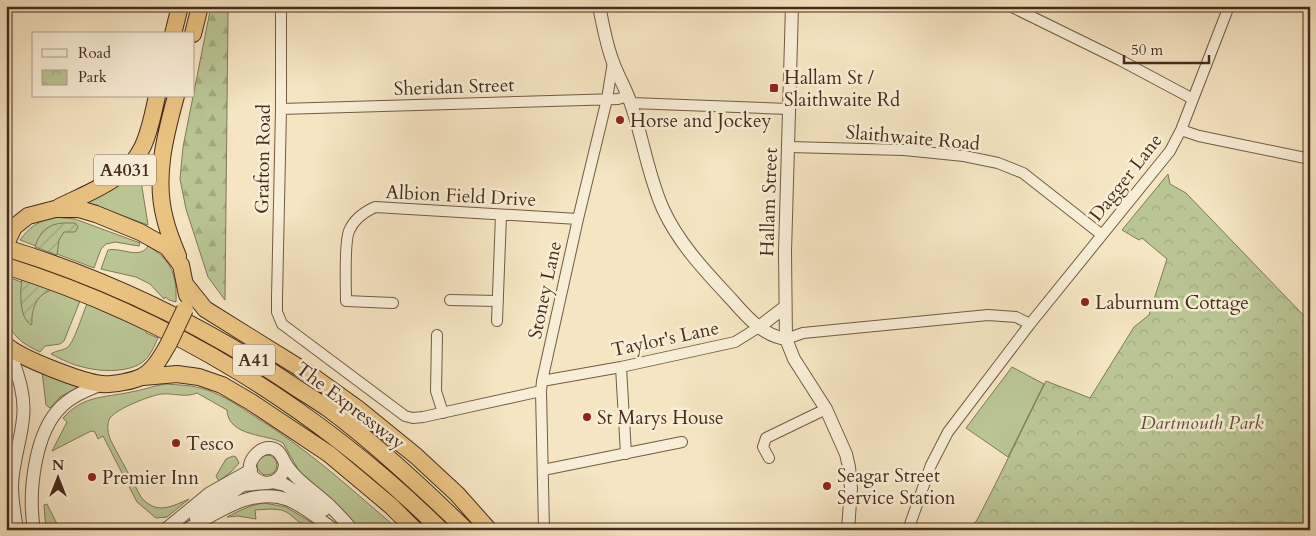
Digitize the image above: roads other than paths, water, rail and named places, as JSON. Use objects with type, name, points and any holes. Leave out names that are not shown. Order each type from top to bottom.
[{"type":"highway","points":[[174,32],[180,6]]},
{"type":"highway","points":[[194,32],[200,6]]},
{"type":"highway","name":"A4031","points":[[28,216],[55,209],[109,182],[122,172],[133,161],[142,147],[147,136],[156,98]]},
{"type":"highway","name":"A4031","points":[[142,377],[156,364],[169,343],[185,309],[187,299],[181,265],[165,220],[159,179],[166,133],[175,98]]},
{"type":"highway","name":"A4031","points":[[55,209],[79,209],[140,232],[167,247],[181,265]]},
{"type":"highway","points":[[6,218],[28,216]]},
{"type":"highway","points":[[7,243],[14,227],[28,216]]},
{"type":"highway","name":"The Expressway","points":[[7,243],[44,260],[132,294],[242,352],[329,410],[411,476],[466,530]]},
{"type":"highway","name":"The Expressway","points":[[6,266],[38,276],[105,302],[210,354],[268,389],[339,440],[402,492],[441,530]]},
{"type":"highway","name":"A41","points":[[185,284],[205,309],[311,375],[416,456],[456,494],[489,530]]},
{"type":"highway","points":[[7,346],[42,364],[102,384],[124,382],[142,377]]},
{"type":"highway","name":"A41","points":[[142,377],[177,374],[199,377],[222,385],[329,454],[391,506],[415,530]]},
{"type":"street","name":"Grafton Road","points":[[277,312],[281,6]]},
{"type":"street","points":[[599,6],[613,62],[630,99],[653,182],[663,209],[696,262],[759,327],[776,338],[786,339],[803,333],[988,315],[1016,317],[1030,324]]},
{"type":"street","name":"Hallam Street","points":[[786,339],[785,252],[792,6]]},
{"type":"street","points":[[1010,6],[1120,60],[1193,100]]},
{"type":"street","name":"Dagger Lane","points":[[908,530],[931,465],[948,432],[1030,324],[1170,151],[1181,130],[1229,6]]},
{"type":"street","name":"Stoney Lane","points":[[544,530],[542,386],[578,219],[607,99],[613,62]]},
{"type":"street","name":"Sheridan Street","points":[[281,109],[607,99],[789,109]]},
{"type":"street","points":[[1181,130],[1310,159]]},
{"type":"street","name":"Slaithwaite Road","points":[[789,147],[904,150],[964,156],[998,163],[1023,174],[1102,234]]},
{"type":"street","name":"Albion Field Drive","points":[[393,303],[346,301],[349,231],[356,220],[365,212],[375,207],[578,219]]},
{"type":"street","points":[[497,321],[501,215]]},
{"type":"street","points":[[450,300],[498,301]]},
{"type":"street","name":"Taylor's Lane","points":[[277,312],[282,324],[405,416],[413,418],[443,413],[542,386],[735,342],[785,307]]},
{"type":"street","points":[[443,413],[436,391],[437,338],[449,342]]},
{"type":"street","points":[[786,339],[794,359],[826,409],[841,440],[849,467],[848,530]]},
{"type":"street","points":[[6,528],[12,498],[14,467],[24,418],[19,378],[7,346]]},
{"type":"street","points":[[621,367],[626,454]]},
{"type":"street","points":[[34,530],[32,520],[33,481],[40,444],[52,417],[76,395],[102,384]]},
{"type":"street","points":[[769,458],[763,447],[766,438],[826,409]]},
{"type":"street","points":[[542,470],[682,442]]},
{"type":"street","points":[[263,449],[271,449],[282,456],[284,463],[283,474],[268,483],[256,478],[250,470],[252,457],[263,449]]},
{"type":"street","points":[[284,463],[330,506],[351,530]]},
{"type":"street","points":[[165,530],[210,493],[250,470]]},
{"type":"street","points":[[184,530],[210,507],[244,485],[268,483],[284,485],[314,503],[351,530]]},
{"type":"street","points":[[184,530],[243,499],[272,495],[289,500],[305,509],[334,530]]},
{"type":"street","points":[[12,498],[17,530]]},
{"type":"place","name":"Hallam St / Slaithwaite Rd","points":[[774,88]]},
{"type":"place","name":"Horse and Jockey","points":[[620,120]]},
{"type":"place","name":"Laburnum Cottage","points":[[1085,302]]},
{"type":"place","name":"St Marys House","points":[[587,417]]},
{"type":"place","name":"Tesco","points":[[176,443]]},
{"type":"place","name":"Premier Inn","points":[[92,477]]},
{"type":"place","name":"Seagar Street Service Station","points":[[827,486]]},
{"type":"park label","name":"Dartmouth Park","points":[[1202,422]]}]
